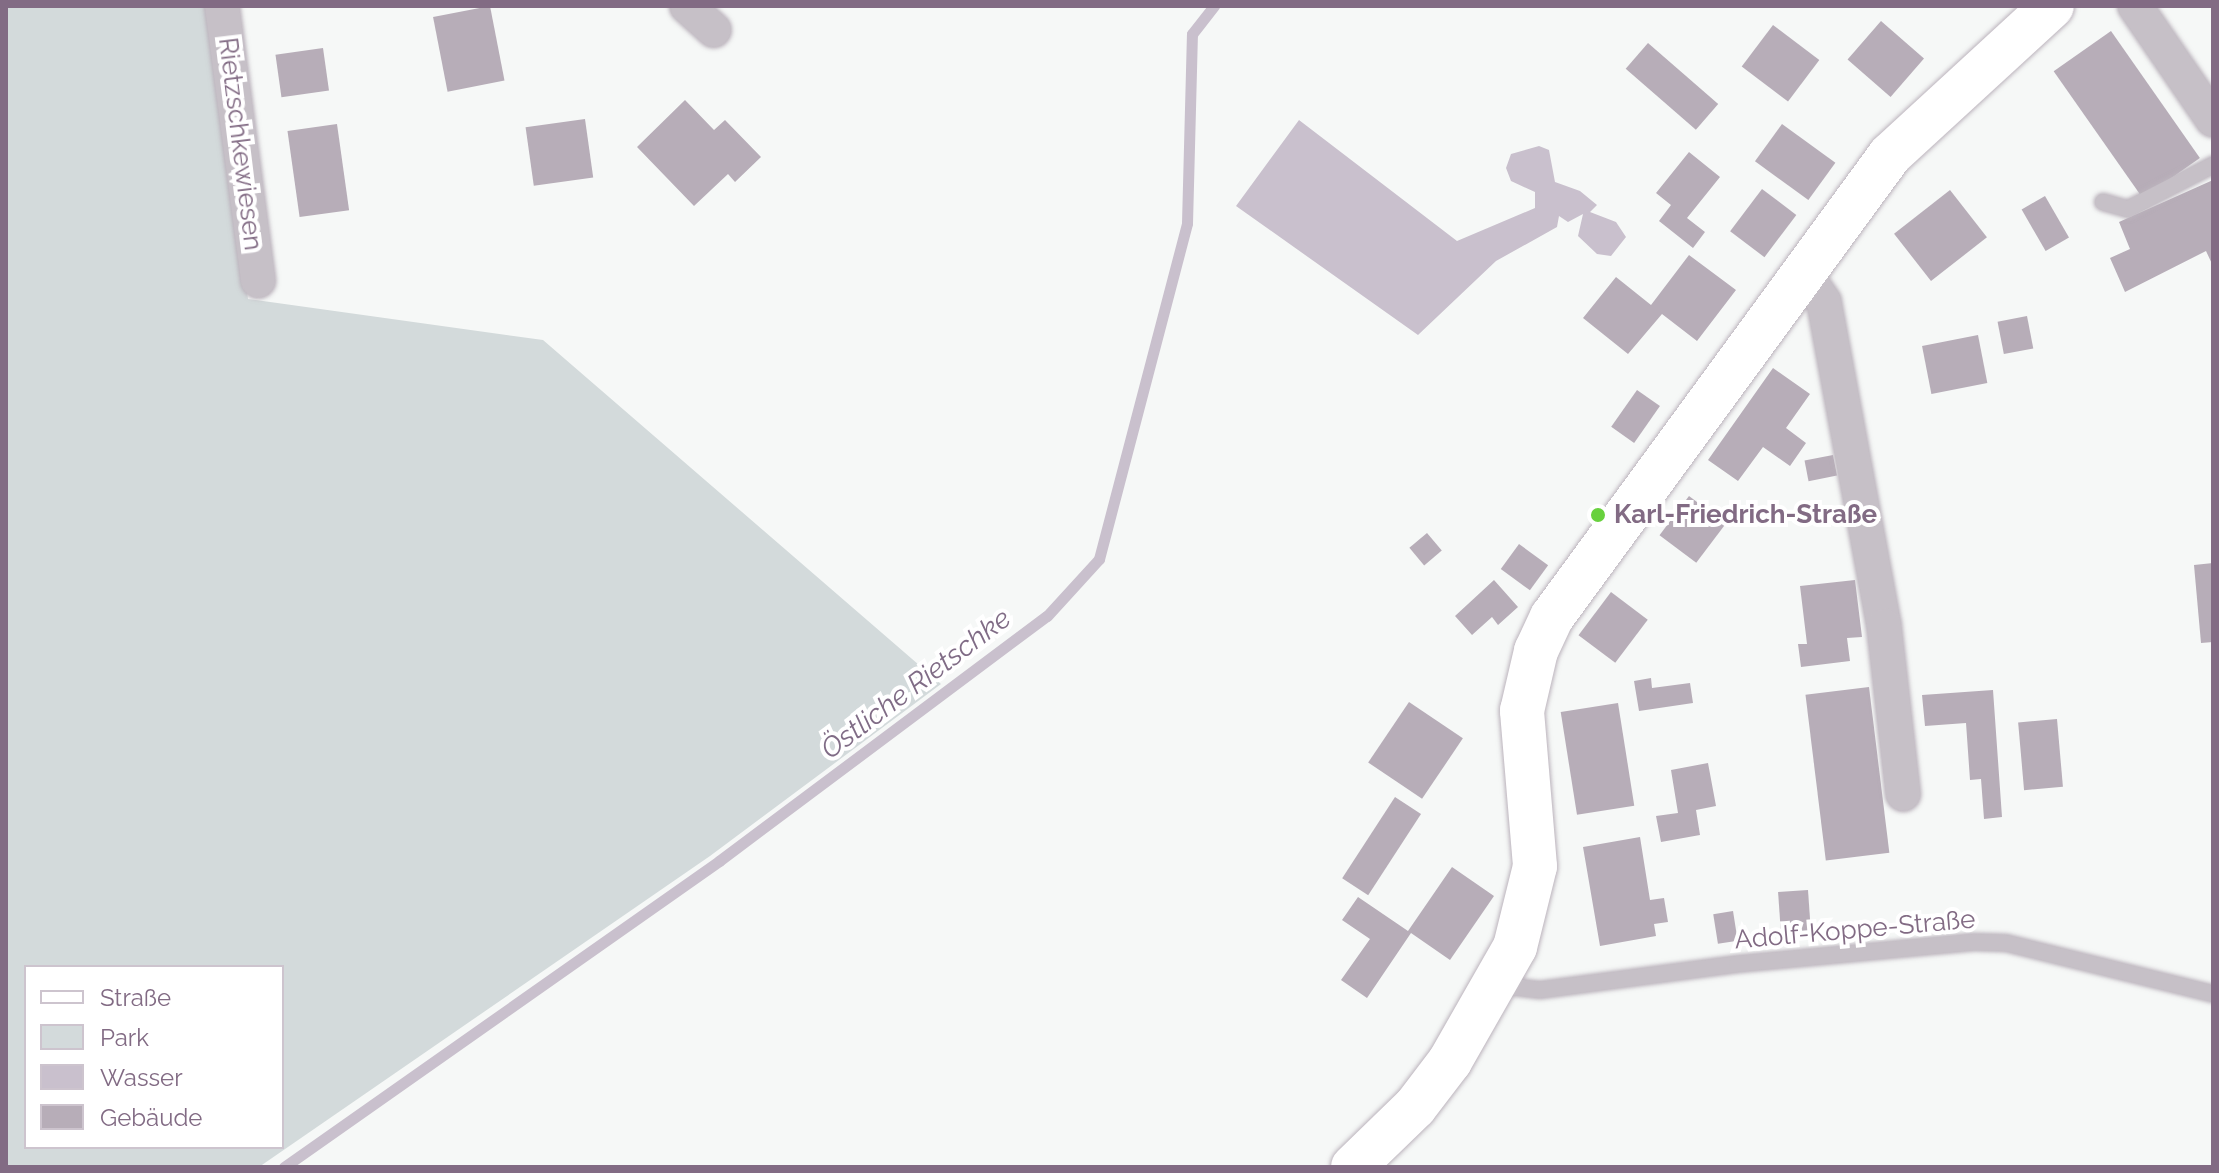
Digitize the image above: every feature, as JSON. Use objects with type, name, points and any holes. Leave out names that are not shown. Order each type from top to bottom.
[{"type":"street","name":"Rietzschkewiesen","points":[[222,6],[258,281]]},
{"type":"street","points":[[687,6],[714,30]]},
{"type":"street","points":[[1353,1167],[1415,1107],[1496,985],[1515,947],[1535,866],[1535,820],[1522,741],[1522,711],[1536,651],[1552,617],[1890,155],[2052,6]]},
{"type":"street","points":[[2135,6],[2213,120]]},
{"type":"street","points":[[1804,273],[1824,302],[1884,626],[1903,794]]},
{"type":"lane","points":[[2103,202],[2128,209],[2213,165]]},
{"type":"lane","name":"Adolf-Koppe-Straße","points":[[1496,985],[1540,990],[1974,942],[2006,943],[2213,994]]},
{"type":"green space","points":[[6,6],[208,6],[248,299],[543,340],[941,684],[710,856],[259,1167],[6,1167]]},
{"type":"water","points":[[1299,120],[1457,241],[1535,208],[1535,192],[1511,181],[1506,168],[1511,154],[1539,146],[1549,150],[1555,182],[1580,191],[1597,205],[1590,212],[1616,222],[1626,237],[1611,256],[1597,254],[1578,236],[1583,214],[1568,222],[1559,216],[1557,227],[1496,261],[1418,335],[1236,206]]},
{"type":"building","points":[[490,6],[505,81],[448,92],[433,17]]},
{"type":"building","points":[[1881,21],[1924,58],[1891,97],[1848,59]]},
{"type":"building","points":[[1773,25],[1819,60],[1788,101],[1742,67]]},
{"type":"building","points":[[2111,31],[2200,158],[2143,198],[2054,71]]},
{"type":"building","points":[[1648,43],[1718,104],[1696,130],[1626,69]]},
{"type":"building","points":[[323,48],[329,91],[281,97],[275,55]]},
{"type":"building","points":[[685,100],[714,130],[725,120],[761,157],[735,182],[728,174],[694,206],[637,147]]},
{"type":"building","points":[[585,119],[593,177],[534,186],[526,127]]},
{"type":"building","points":[[337,124],[349,210],[300,217],[287,131]]},
{"type":"building","points":[[1782,124],[1835,163],[1808,200],[1755,161]]},
{"type":"building","points":[[1689,152],[1720,177],[1687,218],[1705,232],[1693,248],[1659,221],[1671,205],[1656,193]]},
{"type":"building","points":[[2213,180],[2213,266],[2206,251],[2125,292],[2110,258],[2130,249],[2119,222]]},
{"type":"building","points":[[1762,189],[1796,215],[1764,257],[1730,231]]},
{"type":"building","points":[[1950,190],[1987,237],[1931,281],[1894,234]]},
{"type":"building","points":[[2045,196],[2069,238],[2046,251],[2022,210]]},
{"type":"building","points":[[1689,255],[1736,290],[1697,341],[1662,314],[1628,354],[1583,318],[1616,277],[1651,305]]},
{"type":"building","points":[[2027,316],[2033,348],[2004,354],[1998,322]]},
{"type":"building","points":[[1978,335],[1987,383],[1931,394],[1922,346]]},
{"type":"building","points":[[1773,368],[1810,394],[1786,428],[1806,443],[1790,466],[1763,447],[1738,481],[1708,460]]},
{"type":"building","points":[[1637,390],[1660,406],[1634,443],[1611,427]]},
{"type":"building","points":[[1833,455],[1837,476],[1809,481],[1805,461]]},
{"type":"building","points":[[1689,496],[1726,524],[1696,563],[1660,535]]},
{"type":"building","points":[[1427,533],[1442,551],[1424,565],[1409,548]]},
{"type":"building","points":[[1519,544],[1548,565],[1530,590],[1501,569]]},
{"type":"building","points":[[2213,563],[2213,642],[2201,643],[2194,565]]},
{"type":"building","points":[[1494,580],[1518,607],[1498,625],[1492,617],[1472,635],[1455,616]]},
{"type":"building","points":[[1855,580],[1862,637],[1847,638],[1850,661],[1801,667],[1798,644],[1807,644],[1800,586]]},
{"type":"building","points":[[1611,592],[1648,620],[1615,663],[1579,635]]},
{"type":"building","points":[[1651,678],[1652,688],[1690,683],[1693,703],[1639,711],[1634,681]]},
{"type":"building","points":[[1869,687],[1889,853],[1826,861],[1805,695]]},
{"type":"building","points":[[1993,690],[2002,817],[1984,819],[1981,779],[1970,780],[1966,723],[1925,726],[1922,695]]},
{"type":"building","points":[[1409,702],[1463,738],[1422,799],[1368,763]]},
{"type":"building","points":[[1618,703],[1634,806],[1577,815],[1561,712]]},
{"type":"building","points":[[2057,719],[2063,787],[2024,790],[2018,722]]},
{"type":"building","points":[[1708,763],[1716,806],[1696,810],[1700,835],[1661,842],[1656,816],[1678,813],[1671,770]]},
{"type":"building","points":[[1395,797],[1421,814],[1368,895],[1342,878]]},
{"type":"building","points":[[1640,837],[1650,900],[1664,898],[1668,922],[1654,924],[1656,936],[1600,946],[1583,847]]},
{"type":"building","points":[[1452,867],[1494,896],[1450,960],[1411,933],[1367,998],[1341,980],[1370,939],[1342,920],[1358,897],[1408,931]]},
{"type":"building","points":[[1808,890],[1811,934],[1781,936],[1778,892]]},
{"type":"building","points":[[1733,911],[1738,941],[1718,944],[1713,914]]},
{"type":"waterway","name":"Östliche Rietschke","points":[[284,1167],[719,861],[1047,616],[1099,559],[1187,223],[1192,34],[1214,6]]},
{"type":"place","name":"Karl-Friedrich-Straße","points":[[1598,515]]}]
